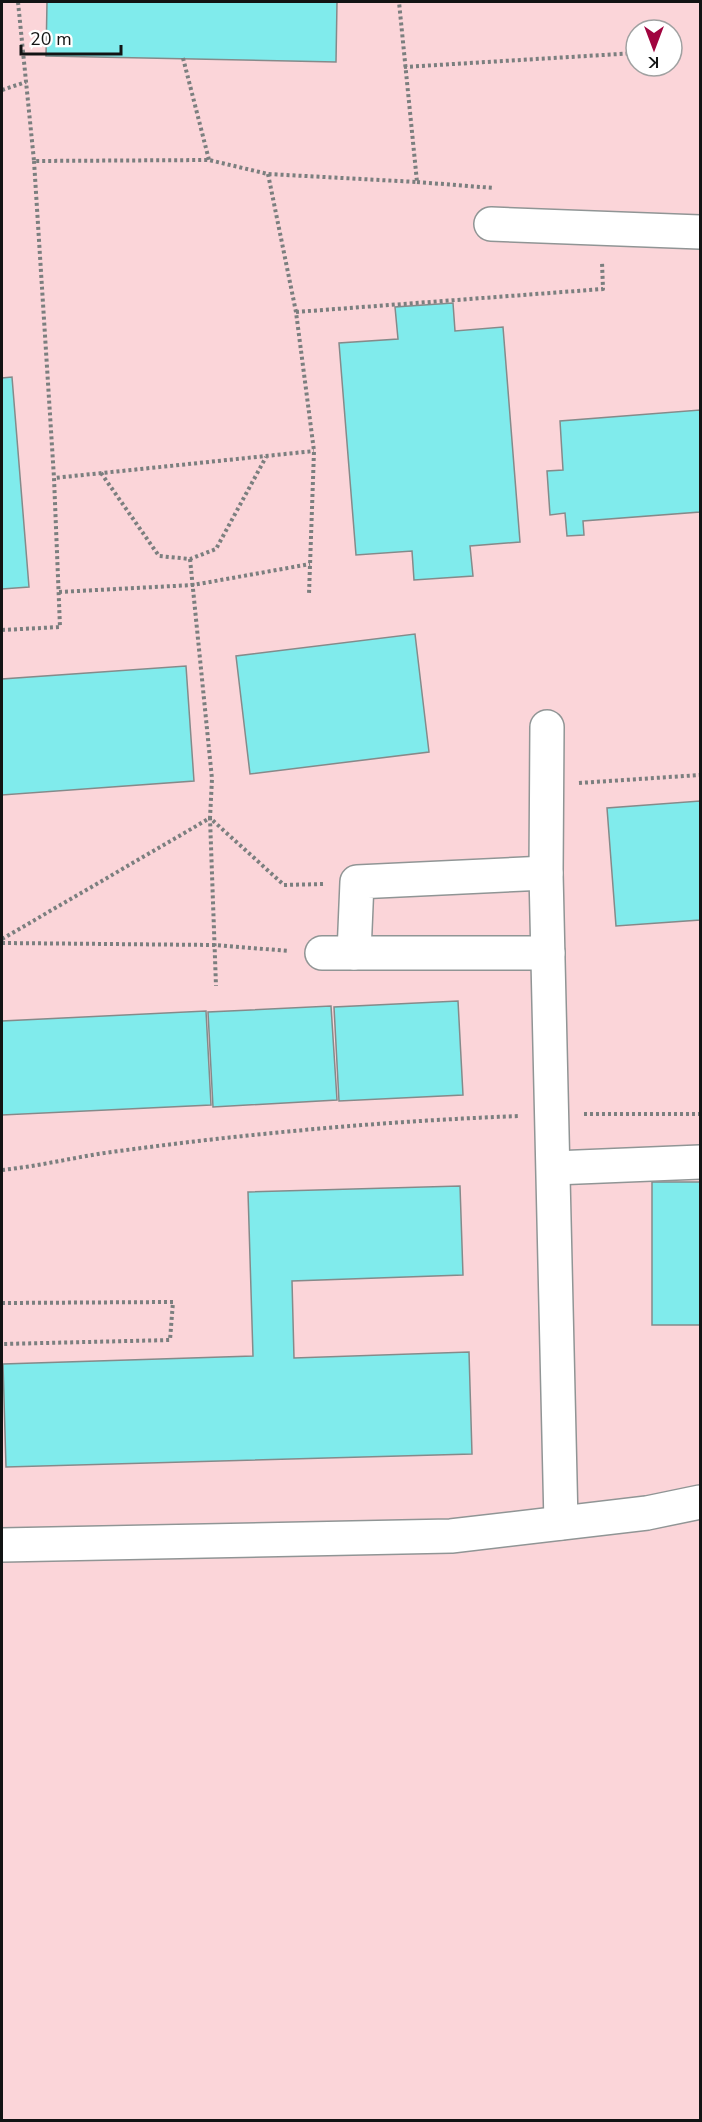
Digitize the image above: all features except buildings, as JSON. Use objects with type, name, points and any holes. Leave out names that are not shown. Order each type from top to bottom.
[{"type":"street","points":[[491,224],[700,232]]},
{"type":"street","points":[[547,727],[546,873],[561,1523]]},
{"type":"street","points":[[354,953],[357,882],[546,873]]},
{"type":"street","points":[[322,953],[548,953]]},
{"type":"street","points":[[554,1168],[700,1162]]},
{"type":"street","points":[[2,1545],[451,1536],[647,1513],[700,1502]]},
{"type":"path","points":[[2,630],[60,627],[54,478],[34,161],[18,2]]},
{"type":"path","points":[[34,161],[209,160],[268,174],[417,182],[399,2]]},
{"type":"path","points":[[404,67],[624,54]]},
{"type":"path","points":[[183,58],[209,160]]},
{"type":"path","points":[[2,90],[26,82]]},
{"type":"path","points":[[268,174],[296,312],[314,451],[309,594]]},
{"type":"path","points":[[296,312],[603,289],[600,228]]},
{"type":"path","points":[[54,478],[314,451]]},
{"type":"path","points":[[100,473],[159,556],[190,559],[216,549],[266,456]]},
{"type":"path","points":[[190,559],[212,779],[210,818],[216,986]]},
{"type":"path","points":[[59,592],[193,585],[310,564]]},
{"type":"path","points":[[546,785],[700,776]]},
{"type":"path","points":[[210,818],[284,885],[357,882]]},
{"type":"path","points":[[2,939],[210,818]]},
{"type":"path","points":[[2,943],[215,945],[322,953]]},
{"type":"path","points":[[2,1170],[116,1151],[248,1135],[433,1119],[700,1114]]},
{"type":"path","points":[[2,1303],[173,1302],[170,1340],[2,1344]]},
{"type":"shaded area","points":[[2,2],[700,2],[700,2120],[2,2120]]}]
